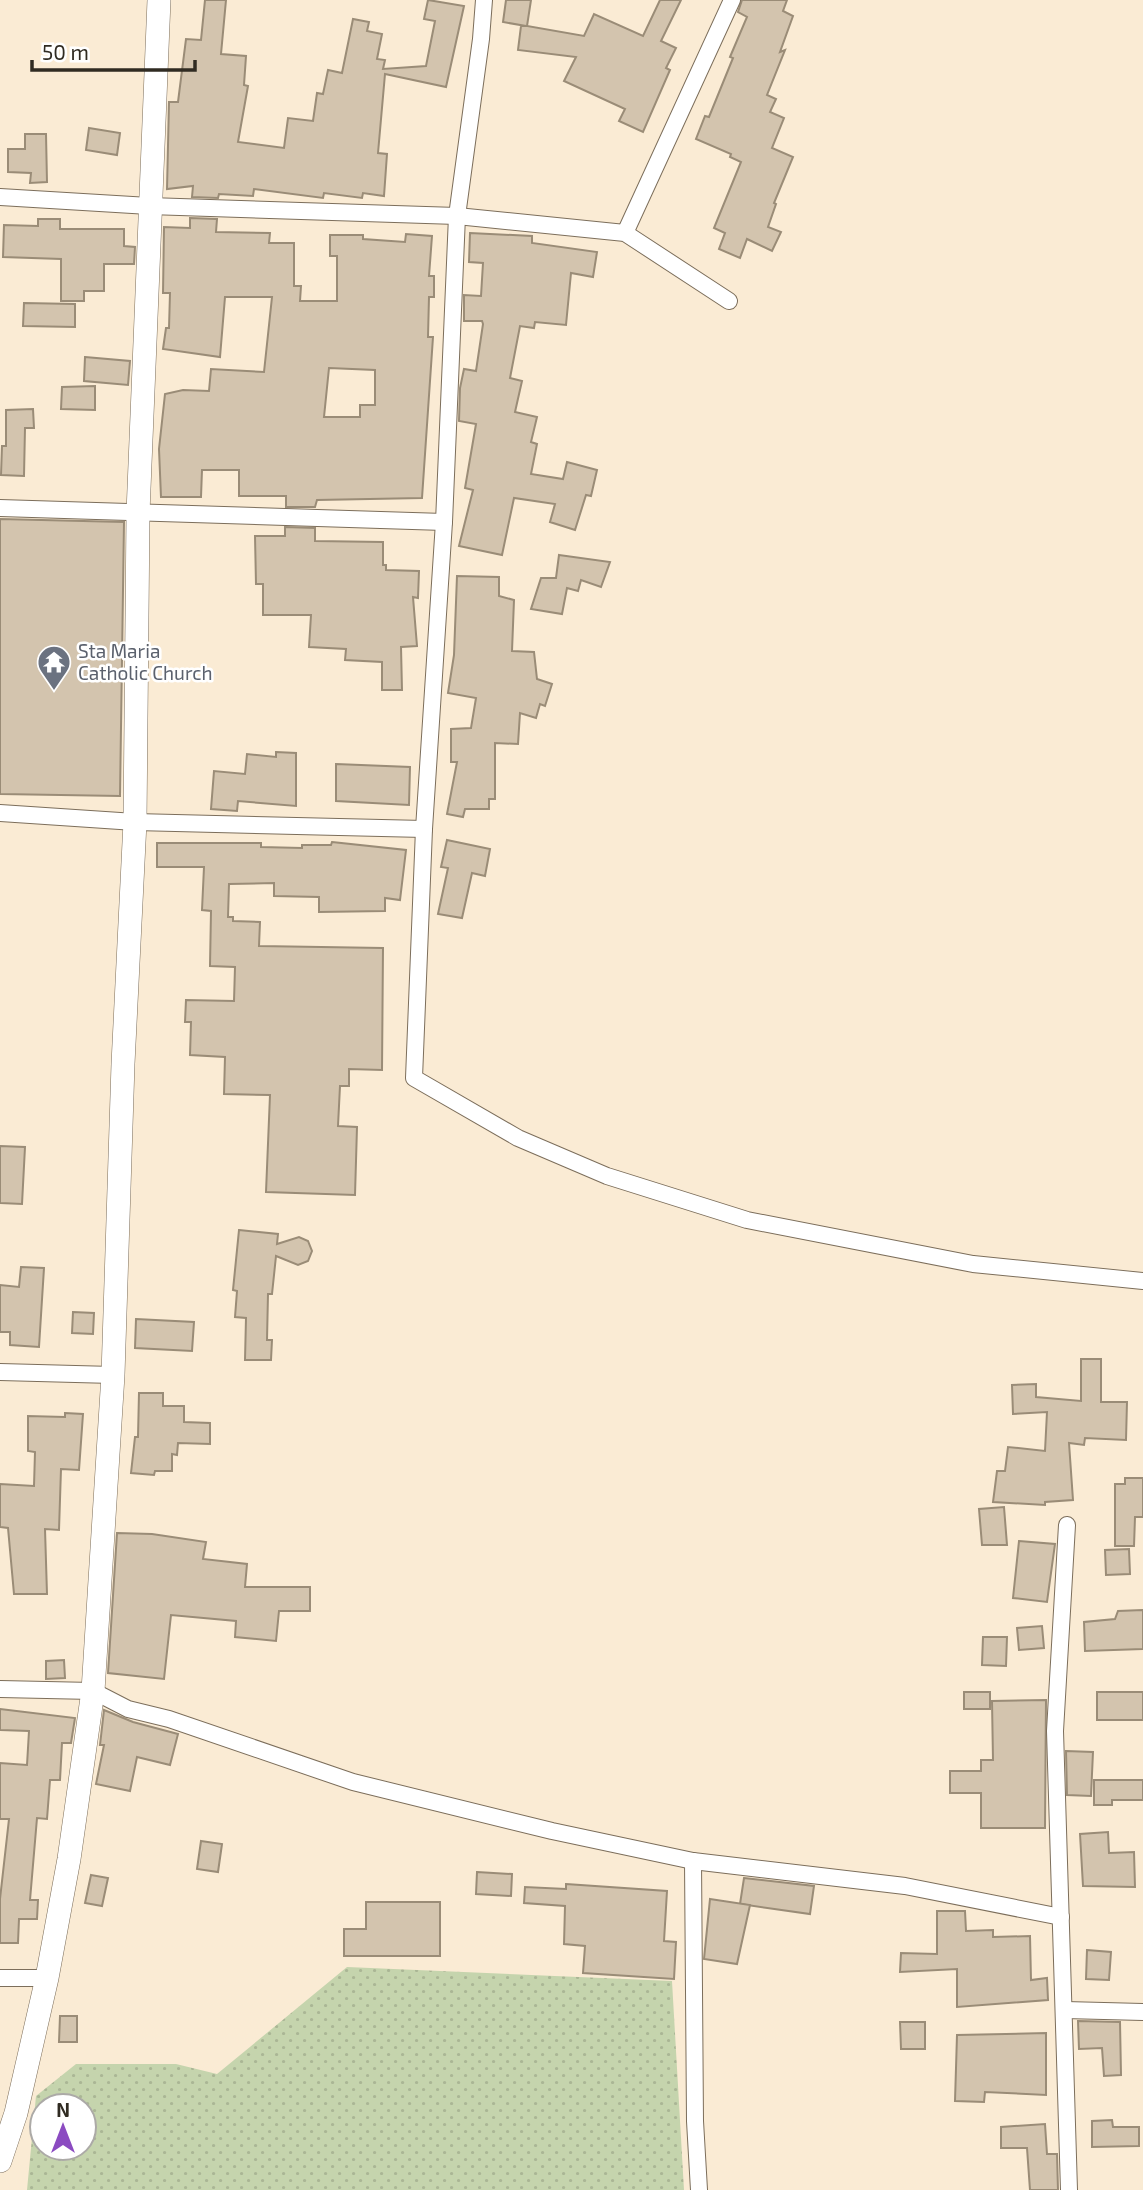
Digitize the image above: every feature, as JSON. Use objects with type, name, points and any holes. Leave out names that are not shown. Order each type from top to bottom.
[{"type":"street","points":[[0,2161],[16,2113],[47,1978],[69,1859],[93,1691],[113,1376],[123,1063],[135,821],[138,513],[159,0]]},
{"type":"street","points":[[484,0],[457,216],[444,522],[424,830],[414,1078],[518,1138],[607,1176],[747,1220],[973,1264],[1143,1281]]},
{"type":"street","points":[[625,233],[732,0]]},
{"type":"street","points":[[0,197],[149,206],[457,216],[625,233],[729,301]]},
{"type":"street","points":[[0,508],[444,522]]},
{"type":"street","points":[[0,813],[135,821],[424,830]]},
{"type":"street","points":[[0,1372],[113,1376]]},
{"type":"street","points":[[1067,1525],[1055,1731],[1069,2190]]},
{"type":"street","points":[[0,1689],[93,1691],[128,1709],[352,1782],[552,1831],[693,1861],[905,1886],[1061,1917]]},
{"type":"street","points":[[693,1861],[695,2121],[699,2190]]},
{"type":"street","points":[[0,1978],[47,1978]]},
{"type":"street","points":[[1065,2010],[1143,2012]]},
{"type":"green space","points":[[347,1967],[672,1981],[684,2190],[27,2190],[30,2162],[98,2162],[98,2092],[41,2092],[76,2064],[176,2064],[217,2074]]},
{"type":"building","points":[[205,0],[226,0],[221,54],[246,56],[244,85],[248,86],[238,142],[284,148],[288,118],[313,121],[317,93],[323,94],[328,70],[342,73],[353,19],[369,22],[367,31],[382,34],[377,59],[385,60],[383,69],[426,66],[435,21],[424,19],[428,0],[464,6],[446,87],[385,74],[378,153],[387,154],[384,196],[363,193],[362,198],[324,193],[323,198],[254,189],[253,196],[219,194],[218,198],[192,197],[193,186],[167,189],[169,102],[178,102],[186,39],[201,40]]},
{"type":"building","points":[[506,0],[531,0],[527,26],[584,36],[594,14],[643,36],[660,0],[681,0],[661,41],[676,48],[666,68],[670,70],[643,132],[619,121],[625,109],[564,81],[576,57],[518,50],[521,26],[526,26],[503,22]]},
{"type":"building","points":[[742,0],[787,0],[783,11],[793,16],[780,52],[785,50],[767,95],[776,99],[770,112],[784,118],[772,148],[793,157],[774,203],[776,204],[768,227],[781,232],[772,251],[747,239],[740,258],[719,249],[725,233],[714,228],[741,162],[730,157],[731,154],[696,139],[705,116],[709,117],[747,17],[738,12]]},
{"type":"building","points":[[89,128],[120,133],[117,155],[86,150]]},
{"type":"building","points":[[25,134],[46,134],[47,182],[30,183],[31,173],[8,172],[8,149],[25,149]]},
{"type":"building","points":[[190,218],[217,219],[216,232],[270,233],[269,243],[294,243],[294,286],[301,286],[300,301],[337,301],[337,256],[330,256],[330,235],[363,235],[363,239],[405,242],[406,234],[432,236],[429,276],[434,276],[434,297],[429,297],[428,337],[433,337],[422,498],[317,500],[315,507],[286,507],[286,496],[239,496],[239,470],[202,470],[201,497],[161,497],[159,449],[165,394],[183,390],[209,391],[211,369],[264,372],[272,297],[225,297],[220,357],[163,349],[166,328],[169,328],[170,293],[163,293],[164,227],[190,228]],"holes":[[[329,368],[375,370],[375,405],[360,405],[360,417],[324,417]]]},
{"type":"building","points":[[38,219],[60,219],[60,229],[124,229],[124,246],[135,247],[134,264],[104,264],[104,291],[84,291],[84,301],[61,301],[61,259],[3,257],[4,225],[38,226]]},
{"type":"building","points":[[470,233],[532,236],[532,243],[597,252],[593,277],[571,273],[566,325],[535,322],[534,328],[520,326],[510,378],[522,381],[515,412],[537,417],[531,442],[537,444],[531,474],[563,479],[567,462],[597,470],[591,496],[586,495],[575,530],[550,522],[555,504],[514,498],[502,555],[459,546],[473,490],[465,488],[476,424],[459,421],[460,388],[464,369],[476,371],[483,324],[482,321],[464,321],[464,295],[481,296],[483,263],[469,262]]},
{"type":"building","points":[[24,303],[75,304],[75,327],[23,326]]},
{"type":"building","points":[[85,357],[130,361],[128,385],[84,381]]},
{"type":"building","points":[[95,386],[95,410],[61,409],[62,387]]},
{"type":"building","points":[[33,409],[34,428],[25,428],[24,476],[1,475],[2,446],[6,446],[6,410]]},
{"type":"building","points":[[0,519],[124,522],[120,796],[0,794]]},
{"type":"building","points":[[285,527],[315,528],[315,541],[383,542],[383,565],[386,565],[386,570],[419,571],[418,598],[413,597],[417,646],[401,647],[402,690],[382,690],[382,662],[345,660],[346,649],[309,647],[311,615],[263,615],[263,584],[256,584],[255,536],[285,536]]},
{"type":"building","points":[[559,555],[610,562],[601,587],[581,580],[578,591],[567,588],[562,614],[531,609],[541,578],[556,578]]},
{"type":"building","points":[[457,576],[499,577],[499,596],[514,600],[512,651],[534,652],[537,679],[552,684],[545,706],[540,704],[536,718],[520,713],[518,744],[495,743],[495,799],[489,799],[489,809],[465,809],[463,817],[447,814],[457,762],[451,762],[451,729],[471,728],[476,698],[448,693],[454,655]]},
{"type":"building","points":[[276,752],[296,753],[296,806],[238,801],[237,811],[211,809],[214,771],[245,774],[247,754],[276,757]]},
{"type":"building","points":[[336,764],[410,767],[409,805],[336,801]]},
{"type":"building","points":[[447,840],[490,849],[485,876],[472,873],[462,918],[438,914],[448,868],[441,867]]},
{"type":"building","points":[[332,842],[406,850],[400,900],[385,898],[385,911],[319,912],[319,897],[274,896],[274,883],[229,884],[228,917],[233,917],[233,921],[260,922],[259,946],[383,948],[382,1070],[349,1069],[349,1086],[340,1086],[338,1126],[357,1127],[355,1195],[266,1192],[270,1095],[224,1094],[225,1057],[190,1055],[191,1022],[185,1022],[186,1000],[234,1001],[235,967],[210,966],[211,911],[202,910],[204,867],[157,867],[157,843],[261,843],[261,847],[302,848],[302,845],[331,845]]},
{"type":"building","points":[[0,1146],[25,1147],[22,1204],[0,1203]]},
{"type":"building","points":[[239,1230],[278,1234],[277,1244],[299,1237],[308,1241],[312,1251],[308,1261],[298,1265],[276,1256],[272,1294],[268,1294],[267,1340],[272,1340],[271,1360],[245,1360],[246,1318],[235,1317],[237,1291],[233,1290]]},
{"type":"building","points":[[21,1267],[44,1268],[39,1347],[10,1345],[10,1332],[0,1332],[0,1285],[19,1287]]},
{"type":"building","points":[[73,1312],[94,1313],[93,1334],[72,1333]]},
{"type":"building","points":[[136,1319],[194,1322],[192,1351],[135,1348]]},
{"type":"building","points":[[1081,1359],[1101,1359],[1101,1402],[1127,1402],[1126,1440],[1085,1438],[1084,1445],[1069,1443],[1073,1500],[1045,1502],[1045,1505],[993,1502],[997,1471],[1005,1471],[1008,1447],[1045,1451],[1047,1412],[1013,1414],[1012,1385],[1036,1384],[1036,1397],[1081,1401]]},
{"type":"building","points":[[139,1393],[163,1393],[163,1406],[184,1406],[184,1422],[210,1423],[210,1444],[178,1443],[177,1455],[172,1454],[172,1471],[155,1471],[154,1475],[131,1473],[135,1437],[138,1437]]},
{"type":"building","points":[[65,1413],[83,1414],[79,1470],[61,1469],[59,1530],[45,1529],[47,1594],[14,1594],[8,1528],[0,1527],[0,1484],[34,1486],[35,1452],[28,1451],[28,1416],[65,1417]]},
{"type":"building","points":[[1125,1478],[1143,1478],[1143,1517],[1135,1517],[1134,1546],[1115,1546],[1115,1484],[1125,1484]]},
{"type":"building","points":[[1004,1507],[1007,1545],[982,1545],[979,1509]]},
{"type":"building","points":[[117,1533],[152,1534],[206,1542],[203,1559],[247,1564],[245,1587],[310,1587],[310,1611],[279,1611],[276,1641],[235,1637],[236,1621],[171,1615],[164,1679],[108,1673]]},
{"type":"building","points":[[1019,1541],[1055,1544],[1047,1602],[1013,1598]]},
{"type":"building","points":[[1129,1549],[1130,1574],[1106,1575],[1105,1550]]},
{"type":"building","points":[[1143,1610],[1143,1649],[1085,1651],[1084,1622],[1115,1619],[1118,1611]]},
{"type":"building","points":[[1042,1626],[1044,1648],[1019,1650],[1017,1628]]},
{"type":"building","points":[[983,1637],[1007,1637],[1006,1666],[982,1665]]},
{"type":"building","points":[[64,1660],[65,1678],[46,1679],[46,1661]]},
{"type":"building","points":[[964,1692],[990,1692],[990,1709],[964,1709]]},
{"type":"building","points":[[1097,1692],[1143,1692],[1143,1720],[1097,1720]]},
{"type":"building","points":[[1046,1700],[1045,1828],[981,1828],[981,1793],[950,1793],[950,1771],[981,1771],[981,1760],[993,1760],[992,1701]]},
{"type":"building","points":[[0,1709],[75,1718],[71,1743],[62,1743],[60,1780],[50,1780],[47,1819],[37,1818],[30,1900],[38,1900],[37,1919],[19,1919],[18,1943],[0,1943],[0,1899],[9,1819],[0,1819],[0,1763],[27,1765],[29,1731],[0,1730]]},
{"type":"building","points":[[104,1710],[133,1722],[178,1734],[170,1765],[137,1757],[130,1791],[96,1784],[104,1745],[100,1745]]},
{"type":"building","points":[[1066,1751],[1093,1752],[1091,1796],[1067,1795]]},
{"type":"building","points":[[1094,1780],[1143,1780],[1143,1800],[1112,1800],[1112,1805],[1094,1805]]},
{"type":"building","points":[[1108,1832],[1109,1853],[1134,1852],[1135,1887],[1083,1886],[1080,1834]]},
{"type":"building","points":[[201,1841],[222,1844],[218,1872],[197,1869]]},
{"type":"building","points":[[477,1872],[512,1874],[511,1896],[476,1894]]},
{"type":"building","points":[[91,1875],[108,1878],[102,1906],[85,1903]]},
{"type":"building","points":[[744,1878],[814,1886],[810,1914],[740,1904]]},
{"type":"building","points":[[566,1884],[667,1891],[664,1941],[676,1942],[674,1979],[583,1973],[585,1946],[564,1944],[565,1906],[524,1903],[525,1887],[566,1889]]},
{"type":"building","points":[[710,1899],[750,1905],[737,1964],[704,1959]]},
{"type":"building","points":[[366,1902],[440,1902],[440,1956],[344,1956],[344,1929],[366,1929]]},
{"type":"building","points":[[937,1911],[965,1911],[966,1931],[993,1930],[993,1937],[1030,1936],[1031,1980],[1047,1978],[1048,2000],[957,2007],[957,1969],[900,1972],[901,1953],[937,1954]]},
{"type":"building","points":[[1087,1950],[1111,1952],[1109,1980],[1086,1979]]},
{"type":"building","points":[[60,2016],[77,2016],[77,2042],[59,2042]]},
{"type":"building","points":[[1078,2021],[1120,2022],[1121,2075],[1104,2076],[1102,2048],[1079,2049]]},
{"type":"building","points":[[900,2022],[925,2022],[925,2049],[901,2049]]},
{"type":"building","points":[[1046,2033],[1046,2095],[985,2092],[984,2102],[955,2101],[957,2035]]},
{"type":"building","points":[[1112,2120],[1113,2127],[1139,2127],[1139,2146],[1092,2147],[1092,2121]]},
{"type":"building","points":[[1045,2124],[1047,2154],[1057,2154],[1058,2190],[1030,2190],[1027,2148],[1001,2148],[1001,2127]]},
{"type":"place","name":"Sta Maria Catholic Church","points":[[54,692]]}]
